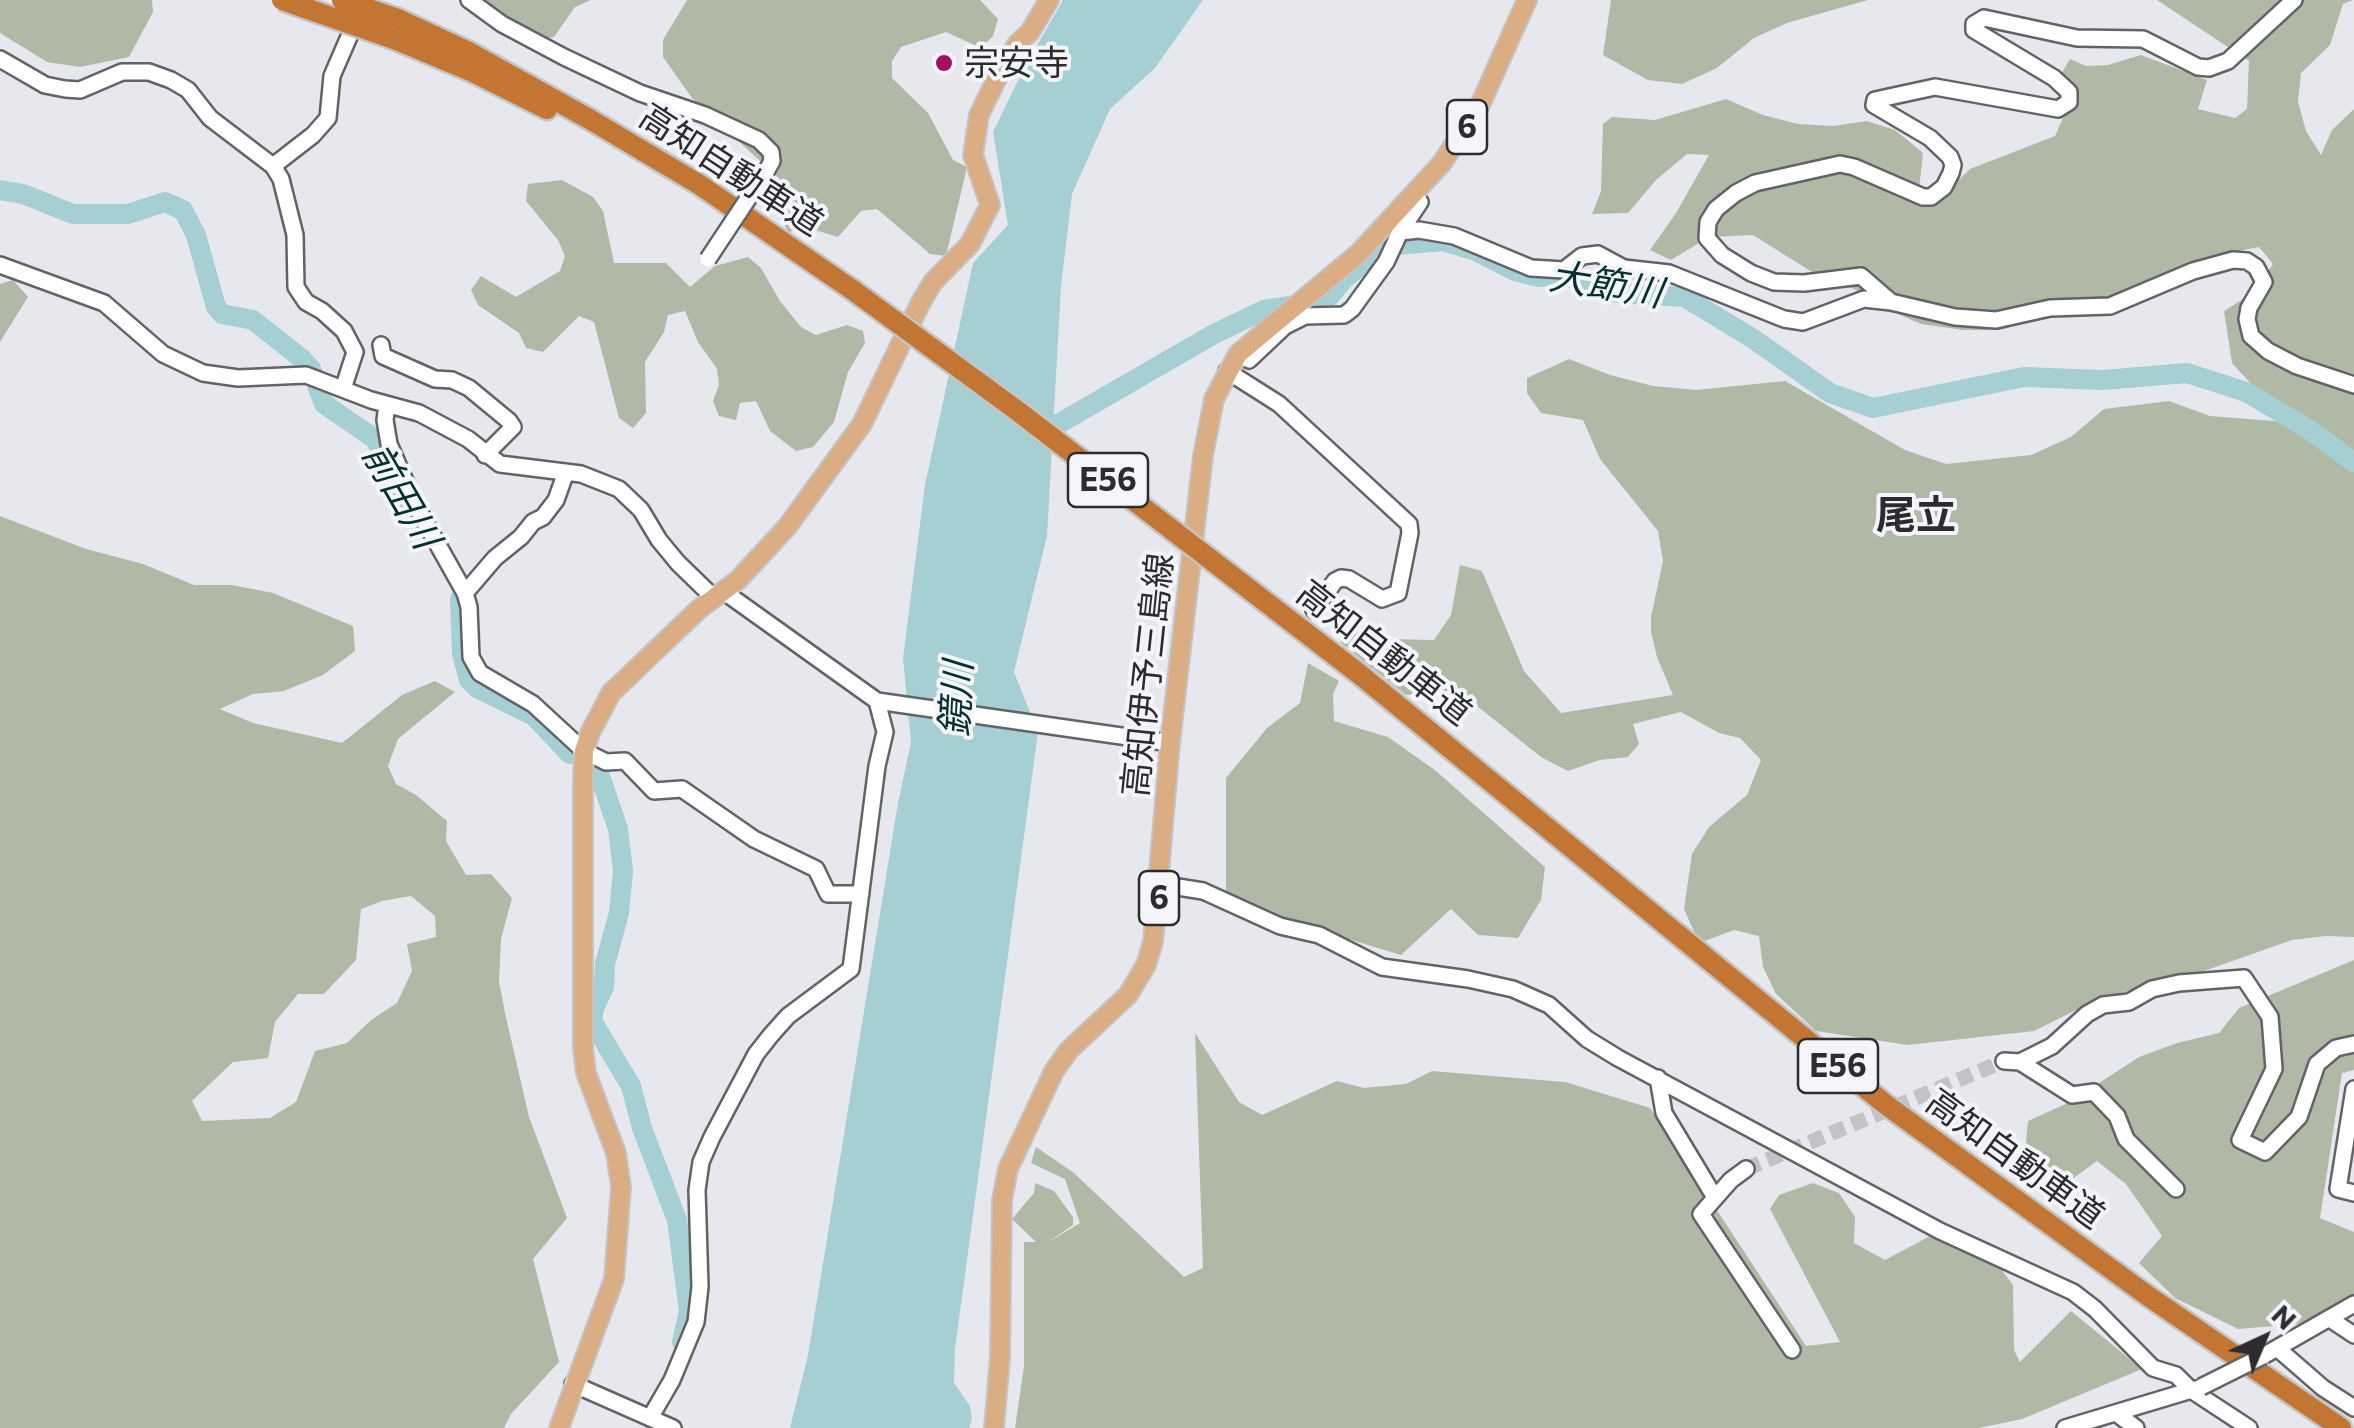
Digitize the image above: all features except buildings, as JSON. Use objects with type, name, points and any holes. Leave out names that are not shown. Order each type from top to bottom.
[{"type":"highway","name":"高知自動車道","points":[[282,0],[468,51],[700,185],[1204,552],[1885,1104],[2148,1296],[2341,1428]]},
{"type":"highway","name":"高知自動車道","points":[[342,0],[396,29]]},
{"type":"highway","name":"E56","points":[[1355,676],[1836,1077],[2062,1249],[2320,1428]]},
{"type":"main road","points":[[559,1428],[572,1384],[604,1314],[614,1279],[621,1186],[616,1153],[586,1072],[583,1048],[584,751],[611,693],[738,580],[787,527],[862,424],[921,302],[933,282],[970,244],[990,204],[972,155],[979,115],[1002,68],[1049,0]]},
{"type":"main road","name":"高知伊予三島線","points":[[994,1428],[1000,1357],[1004,1182],[1054,1071],[1069,1050],[1116,1008],[1146,966],[1157,921],[1170,743],[1208,421],[1238,354],[1377,236],[1454,149],[1472,120],[1527,0]]},
{"type":"street","points":[[273,166],[328,118],[332,76],[366,0]]},
{"type":"street","points":[[469,0],[502,24],[564,57],[640,92],[705,115],[759,140],[772,152],[767,170],[708,260]]},
{"type":"street","points":[[1890,302],[1861,276],[1804,283],[1774,282],[1751,272],[1722,255],[1707,238],[1708,222],[1716,209],[1736,192],[1840,164],[1923,197],[1932,196],[1944,187],[1951,173],[1950,157],[1930,138],[1874,104],[1875,100],[1935,87],[2058,109],[2069,102],[2069,92],[2054,78],[1980,36],[1974,24],[1984,18],[2077,38],[2142,39],[2198,67],[2208,68],[2228,61],[2294,0]]},
{"type":"street","points":[[0,60],[44,84],[66,89],[80,90],[122,72],[160,76],[188,90],[210,118],[273,166],[296,235],[296,288],[306,302],[344,331],[354,352],[338,386]]},
{"type":"street","points":[[1238,354],[1250,360],[1275,334],[1305,316],[1344,314],[1369,288],[1420,202],[1415,195]]},
{"type":"street","points":[[1397,239],[1419,230],[1454,236],[1530,268],[1564,270],[1582,256],[1598,254],[1624,268],[1669,273],[1784,319],[1802,322],[1864,299],[1955,317],[1996,320],[2050,308],[2110,306],[2193,271],[2233,260],[2248,261],[2264,282],[2249,308],[2251,336],[2268,352],[2296,366],[2354,385]]},
{"type":"street","points":[[0,266],[104,303],[164,354],[202,373],[238,378],[306,374],[419,413],[462,436],[500,464],[591,477],[619,489],[641,510],[678,563],[718,595],[881,701],[1170,743]]},
{"type":"street","points":[[380,345],[383,356],[435,379],[452,380],[468,388],[509,421],[514,427],[486,455]]},
{"type":"street","points":[[1227,372],[1279,404],[1409,524],[1398,594],[1382,599],[1350,579],[1341,578],[1314,610]]},
{"type":"street","points":[[387,405],[389,444],[415,504],[465,593],[475,667],[533,704],[584,751],[606,762],[625,761],[654,791],[682,789],[754,839],[816,869],[828,894],[861,894]]},
{"type":"street","points":[[465,593],[495,558],[521,538],[533,522],[544,517],[556,500],[566,472]]},
{"type":"street","points":[[650,1418],[672,1380],[696,1322],[700,1287],[697,1190],[701,1162],[738,1088],[771,1035],[788,1016],[851,969],[877,766],[885,732],[881,701]]},
{"type":"street","points":[[1160,884],[1203,891],[1280,926],[1319,935],[1382,967],[1513,989],[1549,1005],[1587,1039],[1658,1078],[1940,1231],[2073,1292],[2153,1368],[2176,1375],[2250,1428]]},
{"type":"street","points":[[2176,1189],[2126,1138],[2117,1116],[2094,1092],[2072,1095],[2012,1062],[2052,1046],[2087,1014],[2104,1005],[2130,1002],[2152,989],[2244,978],[2270,1018],[2274,1069],[2240,1140],[2265,1152],[2299,1118],[2317,1064],[2336,1048],[2354,1044]]},
{"type":"street","points":[[1658,1078],[1662,1108],[1714,1196]]},
{"type":"street","points":[[2354,1089],[2338,1189],[2354,1194]]},
{"type":"street","points":[[1746,1170],[1714,1196],[1701,1214],[1792,1350]]},
{"type":"street","points":[[2065,1428],[2196,1389],[2354,1304]]},
{"type":"street","points":[[2330,1319],[2354,1335]]},
{"type":"street","points":[[2270,1352],[2354,1408]]},
{"type":"street","points":[[572,1384],[673,1428]]},
{"type":"street","points":[[2116,1413],[2136,1428]]},
{"type":"green space","points":[[0,0],[152,0],[153,12],[129,57],[80,67],[47,62],[0,33]]},
{"type":"green space","points":[[473,0],[591,0],[575,7],[554,37],[522,44],[481,16]]},
{"type":"green space","points":[[687,0],[980,0],[998,19],[993,36],[981,48],[946,32],[901,47],[892,61],[892,78],[928,113],[953,160],[967,167],[946,256],[930,254],[877,209],[861,211],[838,237],[805,227],[789,232],[779,217],[785,184],[692,98],[663,57],[663,40]]},
{"type":"green space","points":[[1611,0],[1868,0],[1787,23],[1754,38],[1717,68],[1682,84],[1648,80],[1603,55]]},
{"type":"green space","points":[[2157,0],[2353,0],[2343,4],[2330,45],[2301,73],[2298,102],[2306,131],[2321,155],[2332,130],[2354,109],[2354,937],[2292,940],[2173,982],[2125,992],[2080,1008],[2034,1031],[1908,1045],[1816,1031],[1776,994],[1763,967],[1759,936],[1734,930],[1699,943],[1684,909],[1692,854],[1709,827],[1747,795],[1761,760],[1740,738],[1719,733],[1681,712],[1633,724],[1639,744],[1628,757],[1600,760],[1568,771],[1541,757],[1457,690],[1406,695],[1340,642],[1346,630],[1384,639],[1434,640],[1451,615],[1460,565],[1482,571],[1524,671],[1561,713],[1673,695],[1651,632],[1663,561],[1658,531],[1600,459],[1583,420],[1541,413],[1527,393],[1527,378],[1569,359],[1653,386],[1696,390],[1785,381],[1905,450],[1946,464],[2031,455],[2071,437],[2104,409],[2169,401],[2210,416],[2286,422],[2232,363],[2224,311],[2253,293],[2273,264],[2259,247],[2238,251],[2149,293],[2115,298],[2000,330],[1963,330],[1921,324],[1891,311],[1849,286],[1812,272],[1753,235],[1709,237],[1671,260],[1650,250],[1709,155],[1687,154],[1656,180],[1628,213],[1592,214],[1601,191],[1603,124],[1612,117],[1655,120],[1726,99],[1798,124],[1833,126],[1867,121],[1895,130],[1923,153],[1919,189],[1937,201],[1970,169],[2055,136],[2068,107],[2060,76],[2070,59],[2086,66],[2108,65],[2141,55],[2207,80],[2198,109],[2235,118],[2247,109],[2249,61]]},
{"type":"green space","points":[[562,180],[593,197],[603,211],[614,263],[666,263],[690,287],[715,266],[748,257],[761,268],[801,327],[816,335],[847,325],[863,331],[865,343],[848,372],[834,422],[813,447],[796,451],[770,431],[756,401],[740,403],[736,420],[719,416],[713,401],[719,385],[717,369],[698,342],[685,311],[668,315],[664,332],[645,362],[646,413],[633,428],[619,418],[594,322],[579,316],[543,352],[526,348],[519,333],[478,305],[471,290],[481,276],[516,297],[560,271],[565,256],[558,240],[526,201],[528,184]]},
{"type":"green space","points":[[13,280],[28,297],[0,342],[0,284]]},
{"type":"green space","points":[[0,516],[194,585],[232,585],[273,593],[353,626],[355,651],[323,675],[284,691],[253,694],[220,709],[253,723],[342,743],[402,695],[435,681],[455,692],[398,739],[388,766],[396,784],[447,821],[446,841],[466,875],[491,874],[512,898],[501,939],[499,981],[529,1117],[567,1218],[533,1259],[559,1362],[511,1414],[504,1428],[0,1428]],"holes":[[[411,896],[435,916],[436,937],[407,944],[412,971],[397,1003],[347,1043],[315,1051],[296,1102],[270,1118],[202,1121],[192,1101],[233,1062],[268,1058],[275,1022],[298,994],[324,994],[356,960],[361,909]]]},
{"type":"green space","points":[[1308,663],[1339,681],[1333,694],[1334,721],[1388,737],[1436,771],[1545,867],[1541,900],[1518,938],[1478,935],[1451,909],[1401,955],[1226,902],[1226,778],[1267,728],[1300,703]]},
{"type":"green space","points":[[2354,960],[2354,1070],[2342,1073],[2320,1218],[2354,1232],[2354,1295],[2346,1301],[2298,1324],[2238,1329],[2175,1298],[2139,1263],[2162,1236],[2126,1184],[2097,1161],[2064,1185],[2033,1184],[2025,1153],[2028,1121],[2070,1102],[2139,1057],[2219,1033],[2239,1008]]},
{"type":"green space","points":[[1195,1033],[1239,1102],[1262,1115],[1337,1081],[1364,1088],[1406,1084],[1432,1071],[1565,1082],[1650,1108],[1806,1346],[1840,1342],[1770,1209],[1779,1195],[1813,1183],[1839,1193],[1855,1217],[1854,1243],[1885,1260],[1932,1235],[1982,1244],[2013,1285],[2014,1350],[2020,1362],[2071,1311],[2142,1369],[2022,1419],[1979,1428],[1015,1428],[1024,1366],[1024,1242],[1036,1242],[1012,1219],[1034,1193],[1035,1183],[1054,1191],[1073,1217],[1073,1225],[1047,1243],[1080,1223],[1065,1179],[1031,1163],[1036,1147],[1074,1173],[1184,1277],[1203,1268]]},
{"type":"water","name":"鏡川","points":[[1063,0],[1203,0],[1155,68],[1110,109],[1072,194],[1061,286],[1047,536],[1014,672],[1038,732],[955,1349],[954,1383],[970,1406],[972,1419],[969,1428],[790,1428],[808,1355],[911,742],[903,658],[925,485],[973,263],[1008,225],[993,132]]},
{"type":"waterway","name":"前田川","points":[[0,190],[23,194],[73,214],[128,214],[165,202],[183,210],[196,235],[216,307],[222,314],[253,320],[302,359],[311,369],[324,404],[375,439],[410,507]]},
{"type":"waterway","name":"大節川","points":[[1030,436],[1264,310],[1315,302],[1331,295],[1344,279],[1385,246],[1443,241],[1539,277],[1564,275],[1604,292],[1684,297],[1752,338],[1830,393],[1873,408],[2024,377],[2103,380],[2187,373],[2246,392],[2354,462]]},
{"type":"waterway","name":"前田川","points":[[460,599],[462,654],[469,680],[477,688],[534,716],[570,754]]},
{"type":"waterway","name":"前田川","points":[[593,767],[599,773],[618,829],[623,871],[604,987],[592,1021],[631,1086],[642,1128],[677,1220],[689,1311],[682,1342]]},
{"type":"tunnel","points":[[1746,1169],[2004,1061]]},
{"type":"place","name":"宗安寺","points":[[944,63]]},
{"type":"district","name":"尾立","points":[[1916,516]]}]
